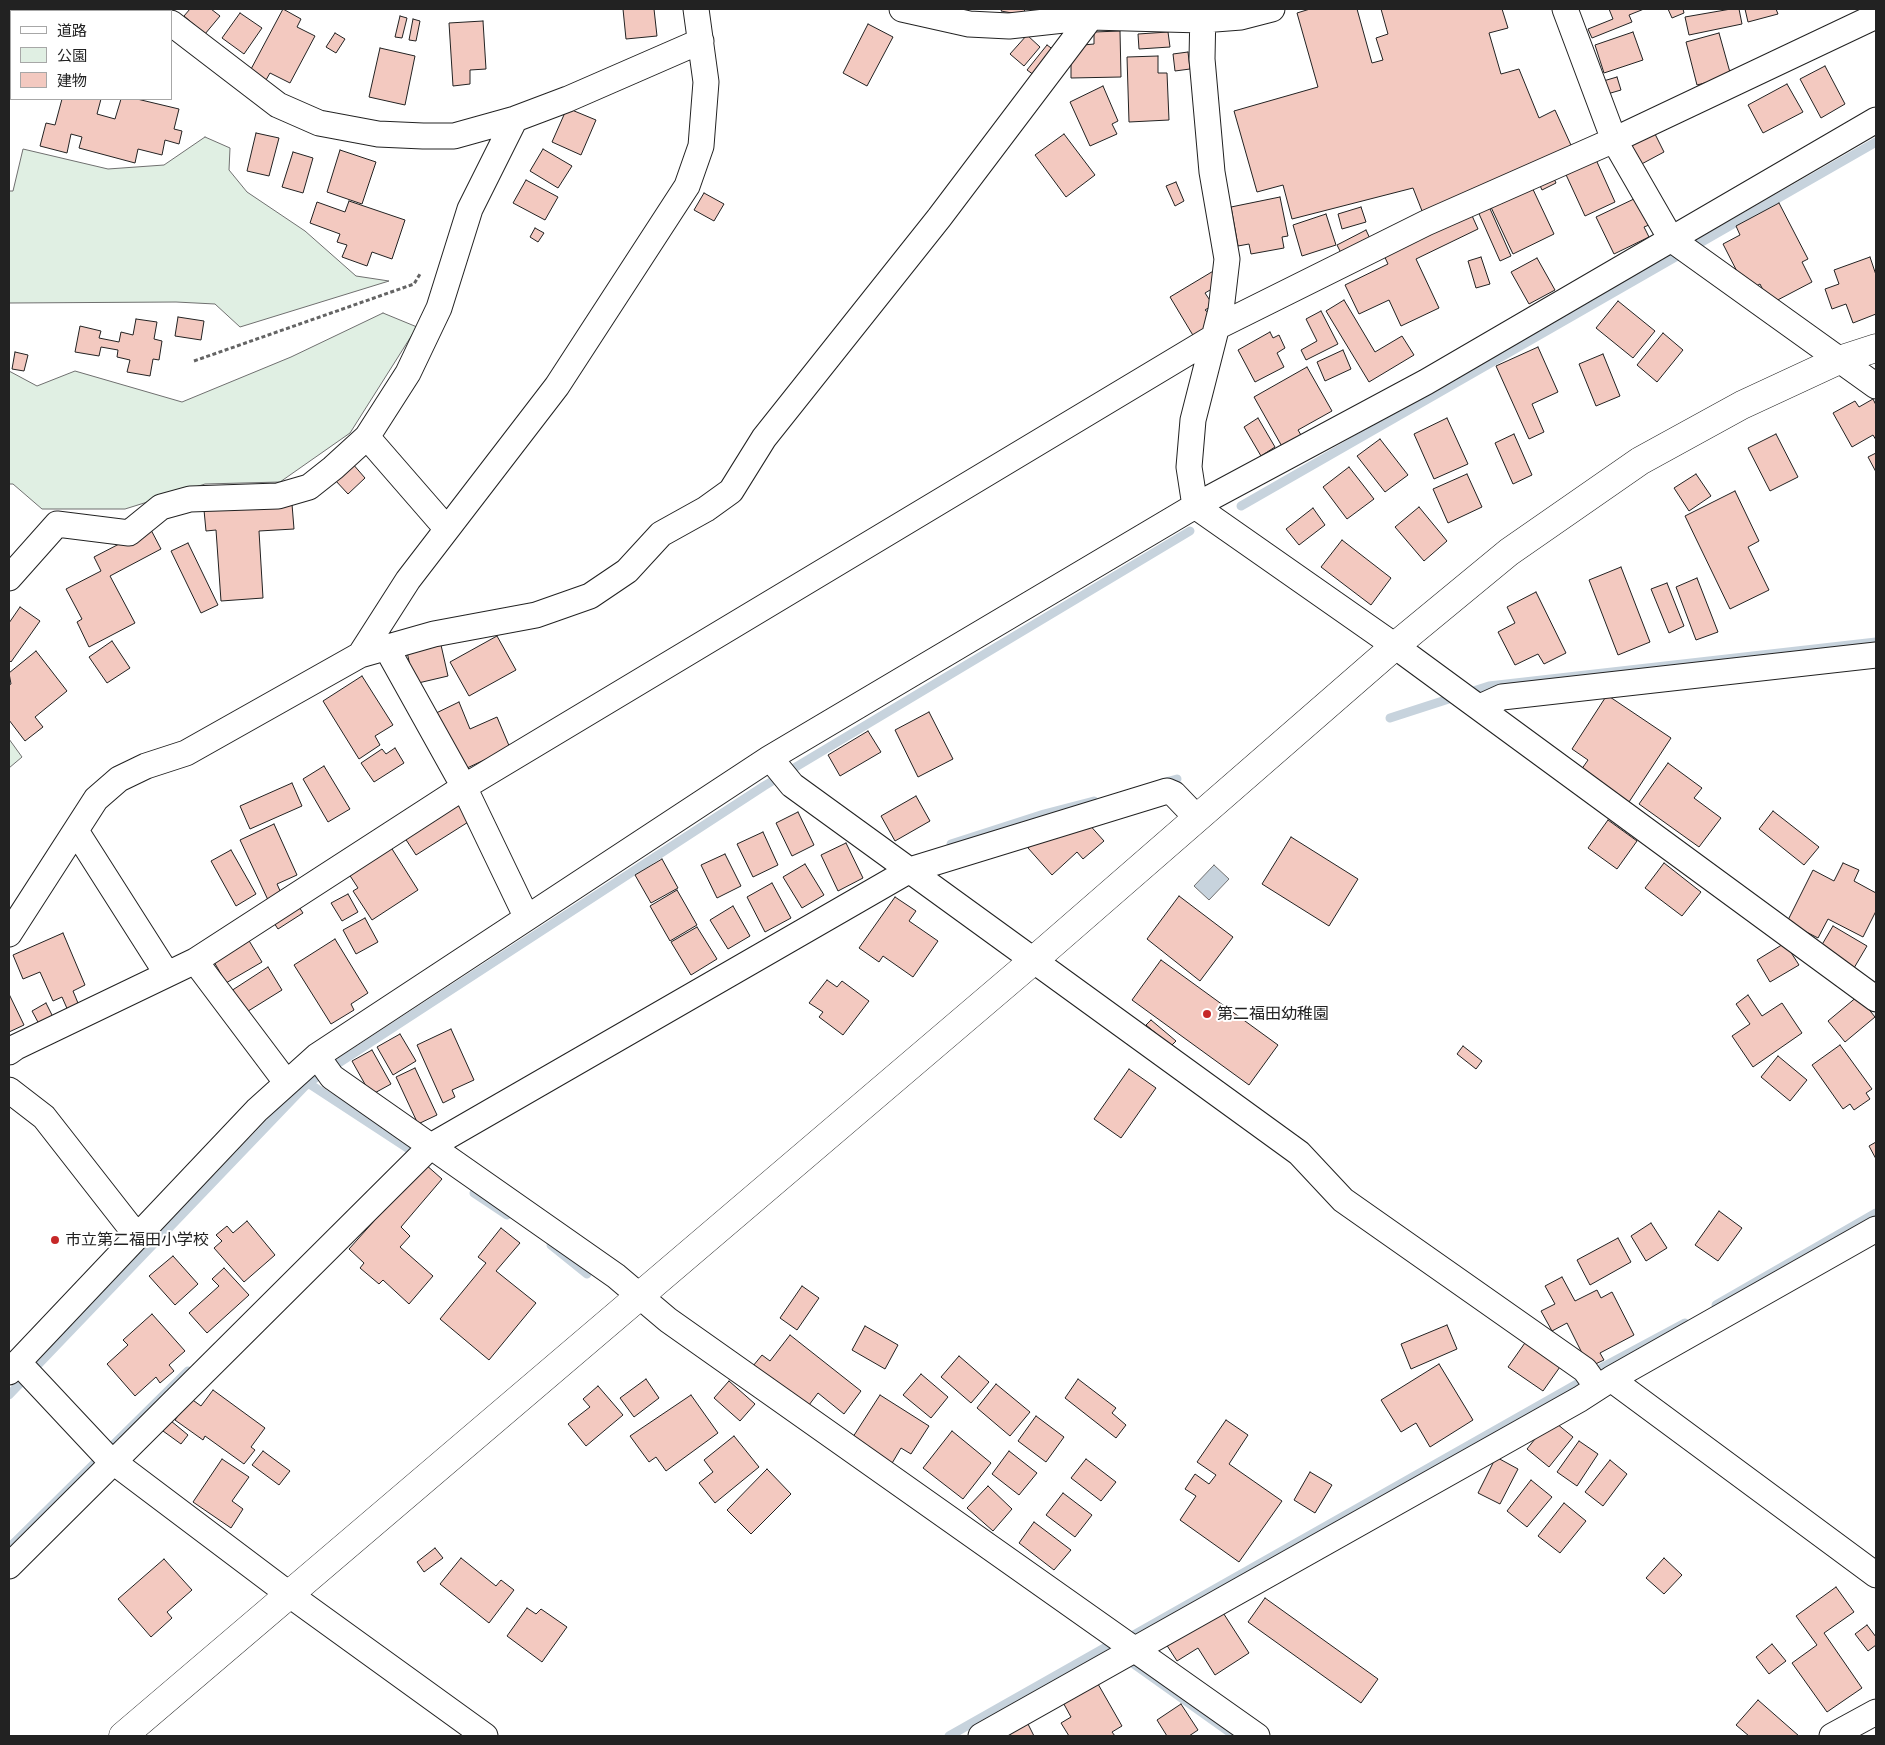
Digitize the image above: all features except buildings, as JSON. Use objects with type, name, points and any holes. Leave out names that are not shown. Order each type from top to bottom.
[{"type":"street","points":[[360,655],[408,580],[557,386],[687,186],[702,146],[706,82],[696,9]]},
{"type":"street","points":[[902,9],[969,24],[1009,26],[1091,18],[1203,14],[1241,17],[1272,9]]},
{"type":"street","points":[[1565,9],[1614,140],[1682,247],[1876,386]]},
{"type":"street","points":[[1203,14],[1202,59],[1212,172],[1227,259],[1221,310],[1193,420],[1189,468],[1195,506],[1450,685],[1876,999]]},
{"type":"street","points":[[9,1052],[195,961],[464,787],[1216,332],[1426,223],[1614,140],[1876,16]]},
{"type":"street","points":[[9,934],[96,799],[119,779],[146,766],[186,753],[360,655],[434,634],[536,615],[590,596],[627,571],[661,534],[706,509],[731,490],[764,438],[940,218],[1091,18]]},
{"type":"street","points":[[172,24],[278,105],[319,123],[378,134],[454,136],[515,119],[568,99],[700,41]]},
{"type":"street","points":[[9,578],[57,524],[129,533],[161,507],[190,499],[278,496],[308,487],[333,468],[367,437],[408,373],[439,308],[470,209],[515,119]]},
{"type":"street","points":[[485,1736],[290,1595],[106,1456],[22,1370],[137,1236],[286,1082],[324,1066],[526,916],[777,768],[1195,506],[1682,247],[1876,120]]},
{"type":"street","points":[[124,1736],[1034,960],[1395,646],[1509,552],[1640,461],[1742,405],[1839,360],[1876,348]]},
{"type":"street","points":[[367,437],[447,529]]},
{"type":"street","points":[[386,647],[464,787],[526,916]]},
{"type":"street","points":[[1475,704],[1502,697],[1876,655]]},
{"type":"street","points":[[777,768],[904,866],[1299,1153],[1343,1200],[1876,1575]]},
{"type":"street","points":[[9,1566],[106,1456],[425,1142],[904,866],[1168,791],[1174,794],[1197,818]]},
{"type":"street","points":[[76,831],[167,974]]},
{"type":"street","points":[[195,961],[286,1082]]},
{"type":"street","points":[[324,1066],[425,1142],[616,1276],[668,1320],[1124,1649],[1257,1736]]},
{"type":"street","points":[[9,1090],[44,1118],[137,1236]]},
{"type":"street","points":[[980,1736],[1124,1649],[1580,1400],[1596,1379],[1876,1229]]},
{"type":"street","points":[[1832,1736],[1876,1712]]},
{"type":"path","points":[[194,361],[414,284]]},
{"type":"green space","points":[[205,137],[230,148],[229,170],[247,192],[305,231],[356,276],[389,281],[240,327],[215,304],[176,302],[9,303],[9,191],[13,191],[23,149],[108,169],[164,165]]},
{"type":"green space","points":[[383,313],[417,327],[350,433],[280,482],[205,484],[125,509],[42,509],[13,484],[9,484],[9,371],[37,386],[75,371],[182,402],[291,357]]},
{"type":"green space","points":[[9,739],[22,757],[9,768]]},
{"type":"shaded area","points":[[1214,865],[1229,879],[1209,900],[1194,886]]},
{"type":"waterway","points":[[1241,506],[1876,142]]},
{"type":"waterway","points":[[9,1395],[308,1083],[764,786],[1190,531]]},
{"type":"waterway","points":[[1390,718],[1489,686],[1876,642]]},
{"type":"waterway","points":[[1162,783],[1177,779]]},
{"type":"waterway","points":[[951,844],[1044,814],[1094,801]]},
{"type":"waterway","points":[[308,1083],[415,1153]]},
{"type":"waterway","points":[[474,1193],[507,1215]]},
{"type":"waterway","points":[[1716,1305],[1876,1213]]},
{"type":"waterway","points":[[551,1245],[587,1274]]},
{"type":"waterway","points":[[949,1736],[1108,1646],[1132,1636],[1577,1384],[1603,1367],[1685,1323]]},
{"type":"waterway","points":[[9,1548],[188,1371]]},
{"type":"waterway","points":[[1124,1657],[1235,1736]]},
{"type":"place","name":"第二福田幼稚園","points":[[1207,1014]]},
{"type":"place","name":"市立第二福田小学校","points":[[55,1240]]}]
